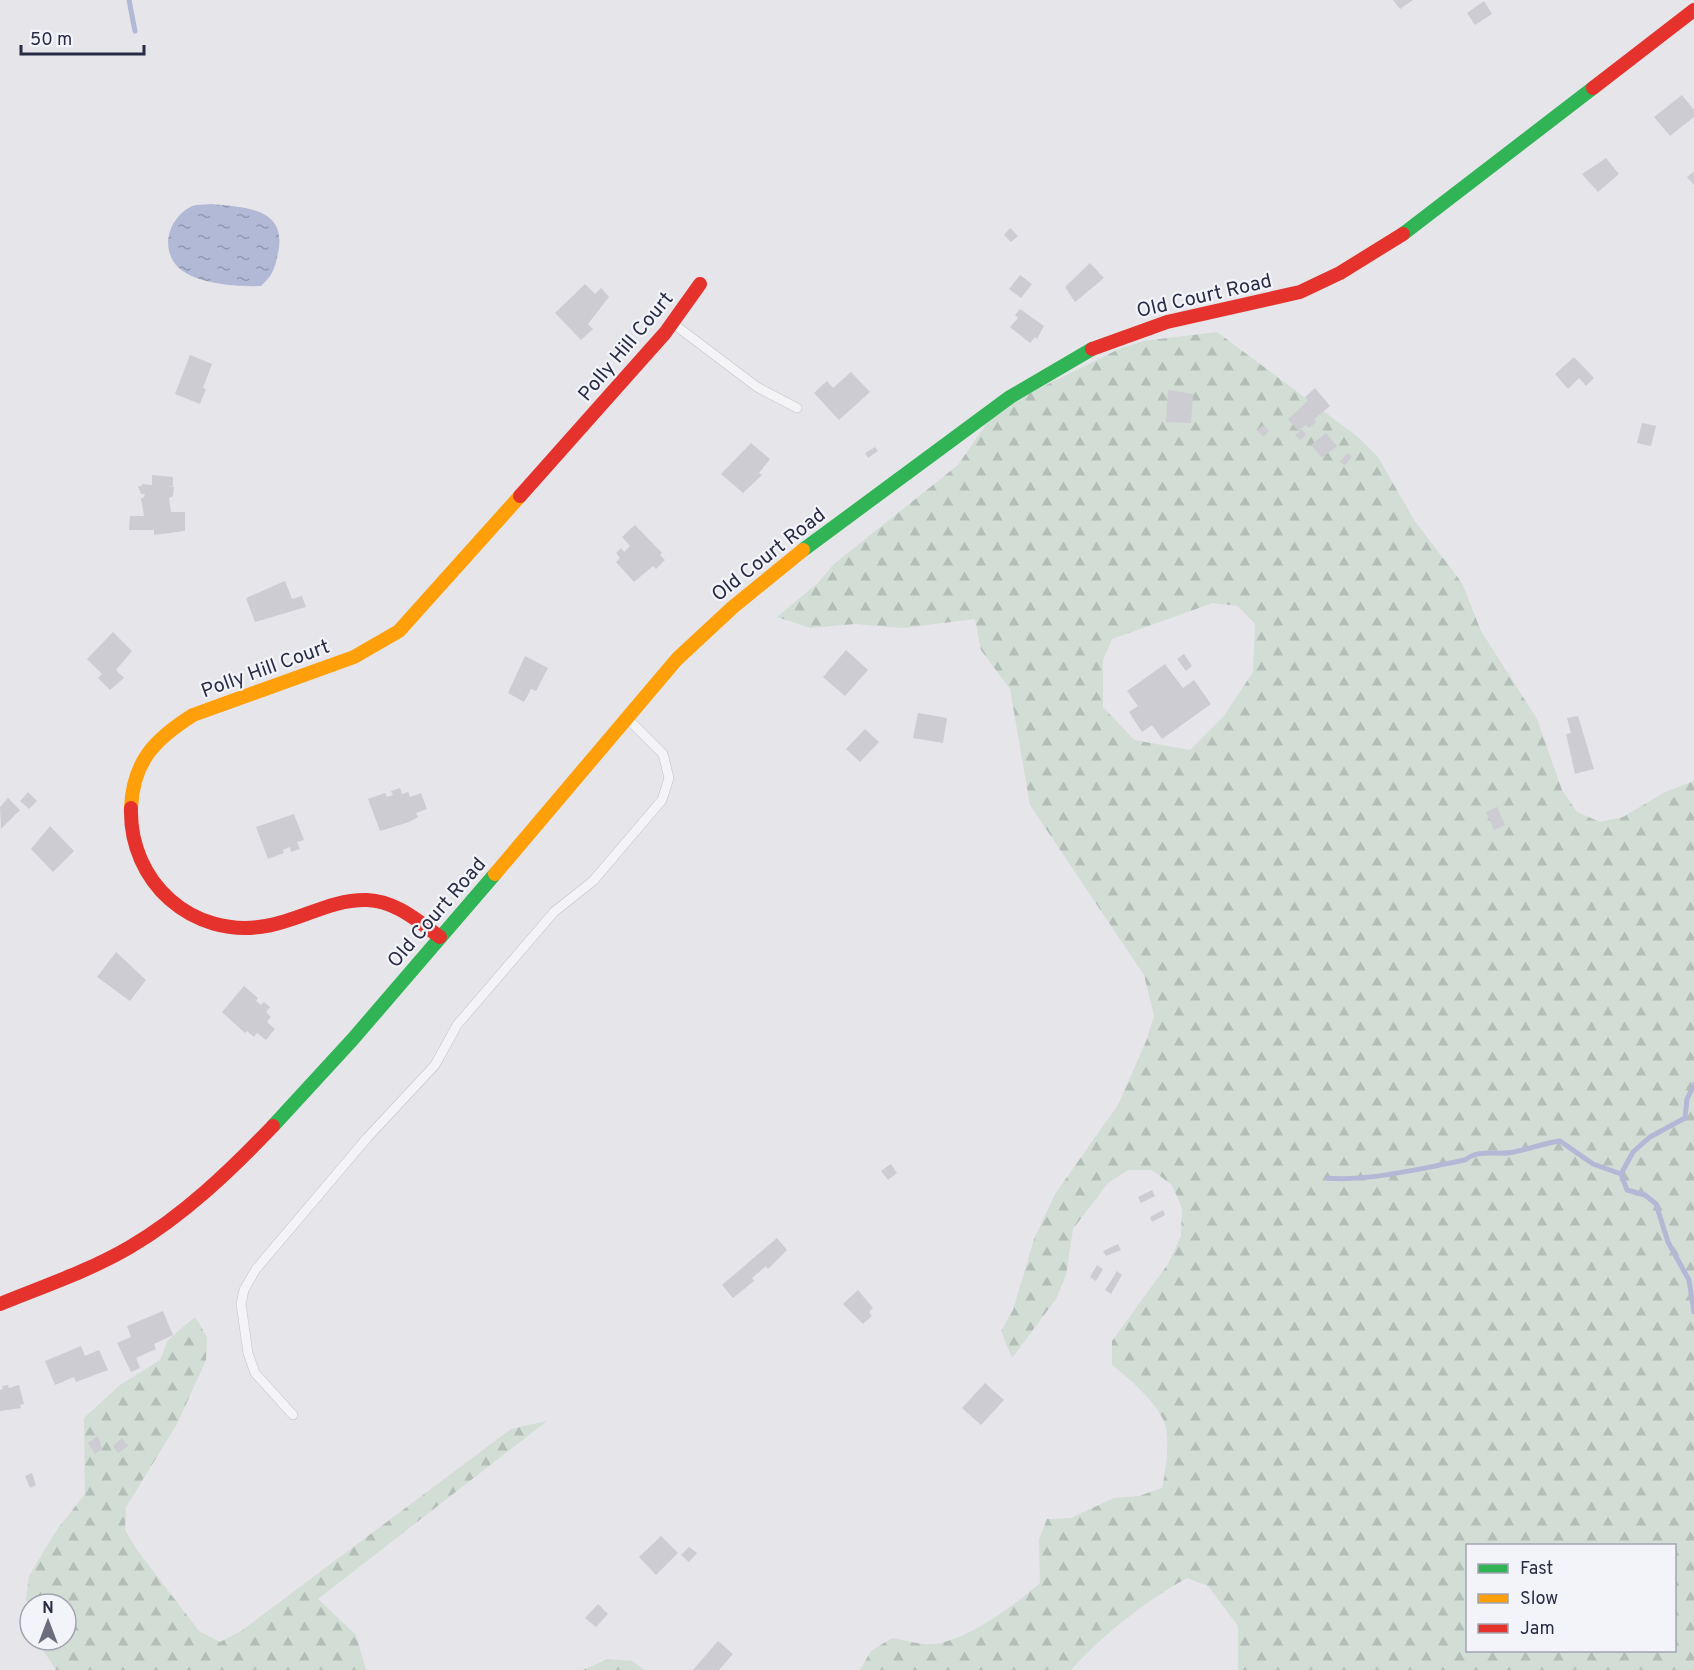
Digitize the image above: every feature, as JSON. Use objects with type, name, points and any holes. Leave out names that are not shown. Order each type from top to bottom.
[{"type":"main road","name":"Old Court Road","points":[[0,1304],[132,1246],[165,1224],[206,1189],[270,1127],[349,1043],[627,718],[708,628],[773,571],[1027,387],[1069,361],[1113,339],[1154,324],[1298,293],[1339,274],[1403,234],[1694,10]]},
{"type":"main road","name":"Polly Hill Court","points":[[441,937],[408,913],[388,903],[369,900],[332,904],[255,928],[232,928],[188,915],[167,900],[149,880],[139,858],[130,812],[132,787],[154,744],[171,728],[193,715],[354,657],[399,631],[673,323],[700,284]]},
{"type":"lane","points":[[673,323],[757,387],[797,408]]},
{"type":"lane","points":[[293,1415],[255,1372],[242,1324],[241,1304],[244,1290],[256,1269],[367,1138],[435,1065],[457,1025],[554,912],[593,881],[662,800],[669,778],[663,754],[627,718]]},
{"type":"green space","points":[[1217,332],[1358,437],[1378,457],[1414,520],[1462,583],[1481,631],[1537,719],[1562,790],[1577,812],[1600,822],[1623,817],[1665,792],[1694,781],[1694,1670],[1238,1670],[1238,1626],[1208,1586],[1187,1578],[1125,1620],[1071,1670],[860,1670],[871,1651],[892,1638],[928,1644],[946,1641],[990,1621],[1030,1592],[1040,1583],[1039,1539],[1047,1519],[1071,1518],[1114,1498],[1139,1496],[1162,1488],[1167,1453],[1167,1434],[1163,1419],[1147,1396],[1112,1365],[1112,1341],[1168,1264],[1181,1236],[1182,1208],[1172,1185],[1152,1170],[1128,1170],[1108,1183],[1073,1229],[1066,1275],[1056,1299],[1012,1358],[1001,1331],[1013,1310],[1034,1239],[1055,1194],[1118,1105],[1147,1039],[1154,1016],[1144,975],[1030,805],[1010,689],[981,650],[975,619],[903,628],[854,624],[811,628],[777,617],[818,583],[834,564],[958,465],[989,420],[1008,404],[1119,349],[1143,341]],"holes":[[[1213,603],[1238,606],[1255,624],[1253,672],[1224,716],[1190,750],[1134,740],[1103,707],[1103,660],[1112,639]]]},
{"type":"green space","points":[[195,1317],[207,1337],[206,1360],[177,1424],[126,1507],[125,1530],[137,1550],[199,1631],[220,1642],[241,1631],[511,1429],[547,1421],[318,1599],[356,1635],[366,1670],[56,1670],[44,1652],[78,1652],[78,1592],[27,1592],[29,1576],[56,1531],[85,1494],[84,1418],[120,1385],[160,1360],[168,1340]]},
{"type":"green space","points":[[608,1659],[632,1661],[645,1670],[583,1670]]},
{"type":"water","points":[[211,204],[236,206],[260,212],[270,218],[276,226],[279,238],[276,263],[271,275],[261,286],[228,285],[204,280],[183,271],[171,257],[168,240],[178,217],[192,206]]},
{"type":"building","points":[[1393,0],[1413,0],[1400,9]]},
{"type":"building","points":[[1484,1],[1492,14],[1475,25],[1467,13]]},
{"type":"building","points":[[1682,95],[1694,110],[1694,117],[1670,136],[1654,117]]},
{"type":"building","points":[[1606,158],[1619,174],[1598,192],[1582,174]]},
{"type":"building","points":[[1694,173],[1694,185],[1687,177]]},
{"type":"building","points":[[1010,228],[1018,236],[1011,242],[1004,235]]},
{"type":"building","points":[[1090,263],[1104,278],[1075,302],[1065,287]]},
{"type":"building","points":[[1020,275],[1032,284],[1021,298],[1009,289]]},
{"type":"building","points":[[585,284],[595,294],[601,288],[609,297],[588,324],[593,329],[581,340],[555,313]]},
{"type":"building","points":[[1020,309],[1044,326],[1037,339],[1035,337],[1030,343],[1010,327],[1018,318],[1015,315]]},
{"type":"building","points":[[190,355],[212,364],[200,404],[175,394]]},
{"type":"building","points":[[1574,357],[1594,378],[1586,386],[1579,378],[1568,389],[1555,374]]},
{"type":"building","points":[[851,372],[870,392],[839,420],[814,393],[827,381],[833,388]]},
{"type":"building","points":[[1315,388],[1330,406],[1314,419],[1316,422],[1309,428],[1306,425],[1298,431],[1288,419],[1308,401],[1305,397]]},
{"type":"building","points":[[1168,390],[1193,394],[1191,423],[1166,422]]},
{"type":"building","points":[[1642,423],[1656,426],[1651,446],[1637,443]]},
{"type":"building","points":[[1263,425],[1269,431],[1263,437],[1257,430]]},
{"type":"building","points":[[1302,429],[1306,435],[1300,440],[1295,435]]},
{"type":"building","points":[[1326,433],[1337,446],[1322,458],[1311,445]]},
{"type":"building","points":[[751,443],[770,459],[759,473],[762,475],[743,493],[721,474]]},
{"type":"building","points":[[875,447],[878,451],[868,458],[865,453]]},
{"type":"building","points":[[1347,453],[1352,456],[1345,465],[1340,462]]},
{"type":"building","points":[[152,475],[173,477],[173,486],[170,486],[174,487],[173,496],[169,498],[171,512],[185,512],[185,531],[154,535],[154,530],[129,530],[130,516],[144,516],[141,498],[145,494],[141,494],[138,486],[152,485]]},
{"type":"building","points":[[635,525],[662,553],[660,555],[665,560],[656,569],[653,566],[634,582],[616,562],[620,558],[616,553],[621,548],[624,552],[630,546],[622,537]]},
{"type":"building","points":[[285,581],[292,599],[302,596],[306,607],[255,622],[246,598]]},
{"type":"building","points":[[113,632],[132,651],[116,670],[124,678],[110,690],[98,678],[102,674],[87,659]]},
{"type":"building","points":[[846,650],[868,670],[845,696],[823,677]]},
{"type":"building","points":[[1184,654],[1192,666],[1186,671],[1177,659]]},
{"type":"building","points":[[525,656],[548,668],[536,691],[531,689],[524,702],[508,693]]},
{"type":"building","points":[[1165,664],[1183,688],[1194,680],[1211,704],[1162,739],[1152,725],[1142,732],[1129,712],[1138,706],[1127,691]]},
{"type":"building","points":[[918,713],[947,718],[943,743],[913,738]]},
{"type":"building","points":[[1578,716],[1594,769],[1575,774],[1566,734],[1571,733],[1567,718]]},
{"type":"building","points":[[865,729],[879,742],[860,762],[846,749]]},
{"type":"building","points":[[400,788],[402,794],[408,792],[410,797],[421,793],[427,809],[416,813],[418,817],[409,822],[380,831],[368,799],[385,793],[387,797],[393,795],[391,791]]},
{"type":"building","points":[[28,792],[37,801],[29,809],[20,801]]},
{"type":"building","points":[[8,798],[20,810],[1,829],[0,807]]},
{"type":"building","points":[[1497,807],[1505,825],[1494,830],[1486,812]]},
{"type":"building","points":[[294,814],[304,840],[297,842],[300,849],[291,852],[290,847],[283,850],[284,853],[268,859],[256,827]]},
{"type":"building","points":[[50,826],[74,851],[53,872],[31,849]]},
{"type":"building","points":[[116,952],[146,980],[130,1001],[97,977]]},
{"type":"building","points":[[244,986],[258,998],[256,1001],[261,1005],[264,1002],[270,1007],[266,1012],[271,1017],[267,1022],[275,1029],[266,1040],[257,1033],[254,1037],[247,1031],[245,1033],[222,1012]]},
{"type":"building","points":[[891,1164],[897,1173],[888,1180],[881,1171]]},
{"type":"building","points":[[1152,1190],[1155,1196],[1141,1203],[1138,1197]]},
{"type":"building","points":[[1163,1210],[1165,1215],[1152,1222],[1150,1217]]},
{"type":"building","points":[[777,1238],[787,1250],[768,1269],[766,1266],[752,1278],[754,1281],[733,1298],[722,1285]]},
{"type":"building","points":[[1118,1244],[1121,1250],[1106,1256],[1103,1251]]},
{"type":"building","points":[[1097,1265],[1103,1269],[1096,1281],[1090,1277]]},
{"type":"building","points":[[1117,1271],[1122,1275],[1111,1294],[1105,1290]]},
{"type":"building","points":[[858,1290],[873,1308],[869,1312],[872,1316],[863,1324],[843,1304]]},
{"type":"building","points":[[163,1311],[173,1335],[154,1344],[156,1349],[136,1358],[140,1368],[131,1372],[117,1343],[131,1337],[127,1326]]},
{"type":"building","points":[[81,1346],[85,1356],[99,1350],[108,1370],[76,1382],[74,1377],[55,1385],[45,1361]]},
{"type":"building","points":[[985,1383],[1004,1400],[981,1425],[962,1408]]},
{"type":"building","points":[[8,1385],[9,1388],[19,1385],[24,1404],[20,1405],[21,1408],[0,1411],[0,1390],[3,1389],[2,1386]]},
{"type":"building","points":[[98,1436],[102,1449],[95,1454],[88,1443]]},
{"type":"building","points":[[122,1438],[128,1446],[118,1453],[113,1446]]},
{"type":"building","points":[[32,1473],[36,1485],[30,1488],[25,1476]]},
{"type":"building","points":[[661,1536],[678,1553],[656,1575],[639,1557]]},
{"type":"building","points":[[689,1547],[697,1553],[689,1562],[681,1555]]},
{"type":"building","points":[[598,1604],[608,1614],[596,1627],[585,1618]]},
{"type":"building","points":[[718,1641],[733,1654],[719,1670],[693,1670]]},
{"type":"waterway","points":[[129,0],[135,31]]},
{"type":"waterway","points":[[1621,1174],[1633,1152],[1650,1137],[1685,1118],[1687,1099],[1694,1085]]},
{"type":"waterway","points":[[1327,1178],[1342,1179],[1395,1174],[1465,1160],[1477,1154],[1508,1153],[1560,1141],[1593,1164],[1621,1174],[1627,1190],[1645,1195],[1656,1204],[1668,1242],[1689,1280],[1694,1312]]},
{"type":"traffic: fast","points":[[1403,234],[1593,88]]},
{"type":"traffic: fast","points":[[803,550],[1010,397],[1092,349]]},
{"type":"traffic: fast","points":[[273,1126],[353,1039],[495,874]]},
{"type":"traffic: slow","points":[[131,808],[136,777],[141,764],[148,753],[168,733],[193,715],[354,657],[399,631],[520,496]]},
{"type":"traffic: slow","points":[[495,874],[677,659],[733,607],[803,550]]},
{"type":"traffic: jam","points":[[1593,88],[1694,10]]},
{"type":"traffic: jam","points":[[1092,349],[1167,322],[1300,292],[1340,273],[1403,234]]},
{"type":"traffic: jam","points":[[520,496],[665,333],[700,284]]},
{"type":"traffic: jam","points":[[131,808],[133,835],[141,859],[153,881],[170,900],[190,914],[213,923],[239,928],[279,923],[341,903],[378,901],[397,908],[440,937]]},
{"type":"traffic: jam","points":[[0,1304],[99,1264],[150,1235],[205,1192],[273,1126]]}]
